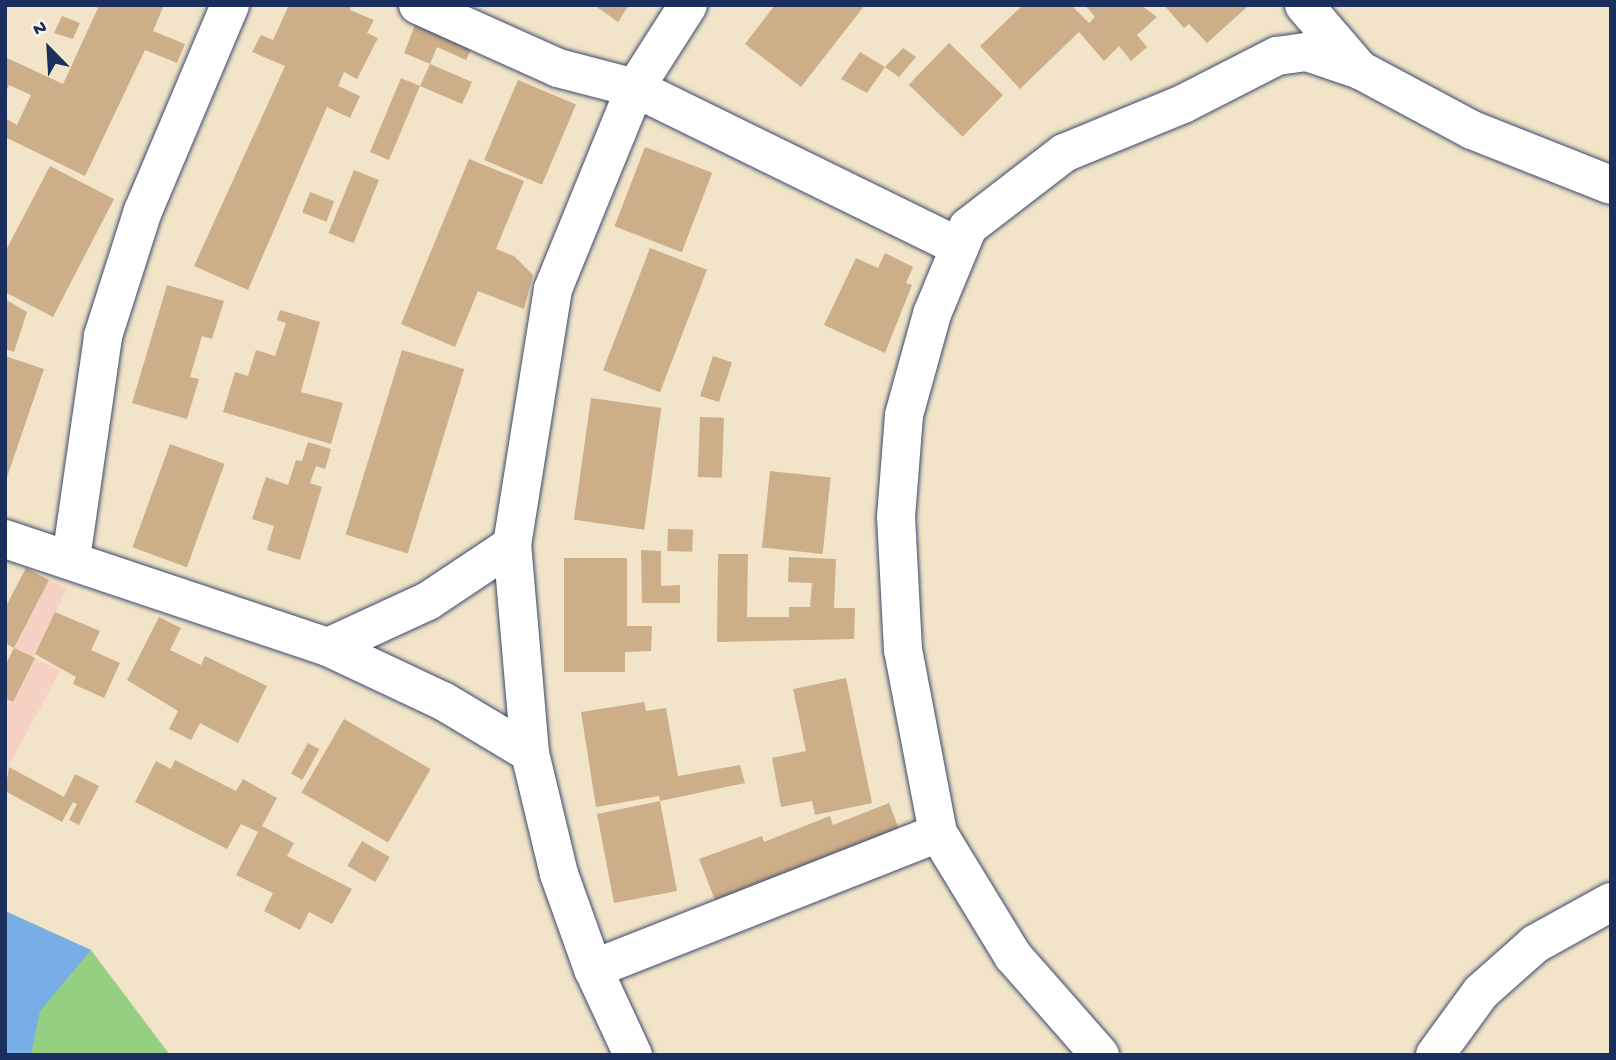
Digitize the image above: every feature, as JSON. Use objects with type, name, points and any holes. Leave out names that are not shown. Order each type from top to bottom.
[{"type":"street","points":[[71,559],[103,336],[143,211],[230,5]]},
{"type":"street","points":[[418,5],[558,68],[635,88],[958,246]]},
{"type":"street","points":[[633,1055],[593,969],[559,874],[530,753],[512,545],[553,289],[635,88],[688,5]]},
{"type":"street","points":[[1304,5],[1360,70]]},
{"type":"street","points":[[1100,1055],[1013,956],[937,833],[903,650],[897,517],[904,415],[932,314],[968,227],[1064,153],[1183,104],[1277,55],[1307,52],[1360,70],[1472,130],[1611,185]]},
{"type":"street","points":[[5,539],[328,647],[443,701],[530,753]]},
{"type":"street","points":[[328,647],[428,601],[512,545]]},
{"type":"street","points":[[593,969],[937,833]]},
{"type":"street","points":[[1436,1055],[1480,992],[1535,944],[1611,902]]},
{"type":"shaded area","points":[[49,580],[67,589],[33,657],[60,671],[5,773],[5,666]]},
{"type":"green space","points":[[5,911],[91,950],[170,1055],[5,1055]]},
{"type":"water","points":[[5,911],[91,950],[40,1011],[31,1055],[5,1055]]},
{"type":"building","points":[[91,5],[164,5],[153,31],[185,44],[177,63],[145,50],[85,176],[5,137],[5,118],[17,125],[31,95],[9,85],[5,93],[5,57],[63,84],[98,8]]},
{"type":"building","points":[[289,5],[352,5],[350,10],[374,20],[367,33],[378,38],[357,79],[344,72],[338,86],[360,96],[350,118],[327,107],[248,290],[194,266],[285,66],[252,52],[261,35],[273,40]]},
{"type":"building","points":[[594,5],[629,5],[618,22]]},
{"type":"building","points":[[775,5],[865,5],[801,87],[745,44]]},
{"type":"building","points":[[1023,5],[1071,5],[1089,23],[1095,17],[1085,5],[1141,5],[1157,17],[1137,35],[1147,47],[1131,61],[1119,46],[1104,61],[1079,32],[1020,89],[980,46]]},
{"type":"building","points":[[1164,5],[1247,7],[1207,43],[1189,24],[1184,28]]},
{"type":"building","points":[[62,16],[80,23],[73,39],[54,33]]},
{"type":"building","points":[[417,20],[473,45],[466,60],[437,47],[430,64],[404,53]]},
{"type":"building","points":[[949,43],[1003,95],[963,137],[909,85]]},
{"type":"building","points":[[903,48],[916,57],[899,77],[885,67]]},
{"type":"building","points":[[860,52],[885,67],[867,93],[841,79]]},
{"type":"building","points":[[430,64],[472,82],[462,104],[420,86]]},
{"type":"building","points":[[401,78],[420,86],[389,160],[370,152]]},
{"type":"building","points":[[518,80],[576,105],[542,185],[484,160]]},
{"type":"building","points":[[645,147],[712,173],[682,252],[615,226]]},
{"type":"building","points":[[469,159],[524,181],[496,249],[514,256],[533,275],[524,309],[478,291],[455,347],[401,324]]},
{"type":"building","points":[[50,166],[114,199],[53,317],[5,292],[5,252]]},
{"type":"building","points":[[354,170],[379,180],[354,243],[329,233]]},
{"type":"building","points":[[310,192],[334,201],[326,222],[302,213]]},
{"type":"building","points":[[650,248],[707,270],[660,392],[603,370]]},
{"type":"building","points":[[885,253],[913,267],[906,283],[912,285],[885,353],[824,325],[856,258],[878,268]]},
{"type":"building","points":[[167,285],[224,301],[212,339],[202,336],[190,377],[199,379],[187,419],[132,403]]},
{"type":"building","points":[[5,299],[27,312],[14,352],[5,349]]},
{"type":"building","points":[[280,310],[320,322],[301,392],[343,403],[331,444],[223,412],[235,372],[248,376],[256,350],[275,356],[286,323],[277,320]]},
{"type":"building","points":[[402,350],[464,369],[408,554],[346,535]]},
{"type":"building","points":[[5,356],[44,369],[6,480],[5,480]]},
{"type":"building","points":[[713,356],[732,362],[719,402],[700,396]]},
{"type":"building","points":[[591,398],[661,408],[644,530],[574,520]]},
{"type":"building","points":[[700,417],[724,418],[722,478],[698,477]]},
{"type":"building","points":[[308,442],[331,449],[325,469],[316,466],[310,483],[322,487],[300,560],[267,550],[274,526],[252,519],[266,477],[288,485],[296,460],[302,461]]},
{"type":"building","points":[[170,444],[225,464],[187,567],[132,547]]},
{"type":"building","points":[[770,471],[831,477],[823,554],[762,548]]},
{"type":"building","points":[[668,529],[693,530],[692,552],[667,551]]},
{"type":"building","points":[[641,550],[661,551],[661,586],[680,585],[680,603],[642,603]]},
{"type":"building","points":[[718,554],[748,554],[747,617],[789,617],[789,607],[810,607],[812,583],[788,582],[789,557],[836,559],[834,608],[855,608],[854,639],[717,642]]},
{"type":"building","points":[[564,558],[627,558],[627,626],[652,626],[651,651],[625,652],[625,672],[564,672]]},
{"type":"building","points":[[26,568],[49,580],[14,648],[5,643],[5,608]]},
{"type":"building","points":[[55,612],[100,631],[91,650],[120,663],[104,698],[73,684],[76,677],[35,654]]},
{"type":"building","points":[[159,617],[181,628],[170,650],[201,665],[205,656],[267,686],[238,743],[200,723],[191,740],[169,729],[178,711],[127,680]]},
{"type":"building","points":[[14,648],[35,658],[13,702],[5,698],[5,666]]},
{"type":"building","points":[[846,678],[872,803],[815,815],[812,801],[781,807],[772,758],[806,751],[793,689]]},
{"type":"building","points":[[644,702],[646,711],[666,708],[678,776],[740,765],[745,783],[660,801],[659,796],[596,807],[581,712]]},
{"type":"building","points":[[344,719],[431,769],[388,843],[302,793]]},
{"type":"building","points":[[308,743],[319,749],[302,780],[291,774]]},
{"type":"building","points":[[175,760],[236,791],[243,779],[277,798],[262,826],[294,843],[287,856],[352,889],[332,924],[309,912],[300,930],[264,911],[273,893],[236,875],[258,832],[241,824],[227,849],[135,802],[156,761],[171,769]]},
{"type":"building","points":[[9,767],[64,797],[75,774],[99,786],[79,825],[69,820],[77,804],[73,802],[62,822],[5,791]]},
{"type":"building","points":[[660,801],[677,891],[614,903],[597,814]]},
{"type":"building","points":[[889,803],[902,837],[718,908],[699,859],[762,836],[764,842],[830,816],[833,825]]},
{"type":"building","points":[[362,841],[390,857],[375,882],[348,866]]}]
